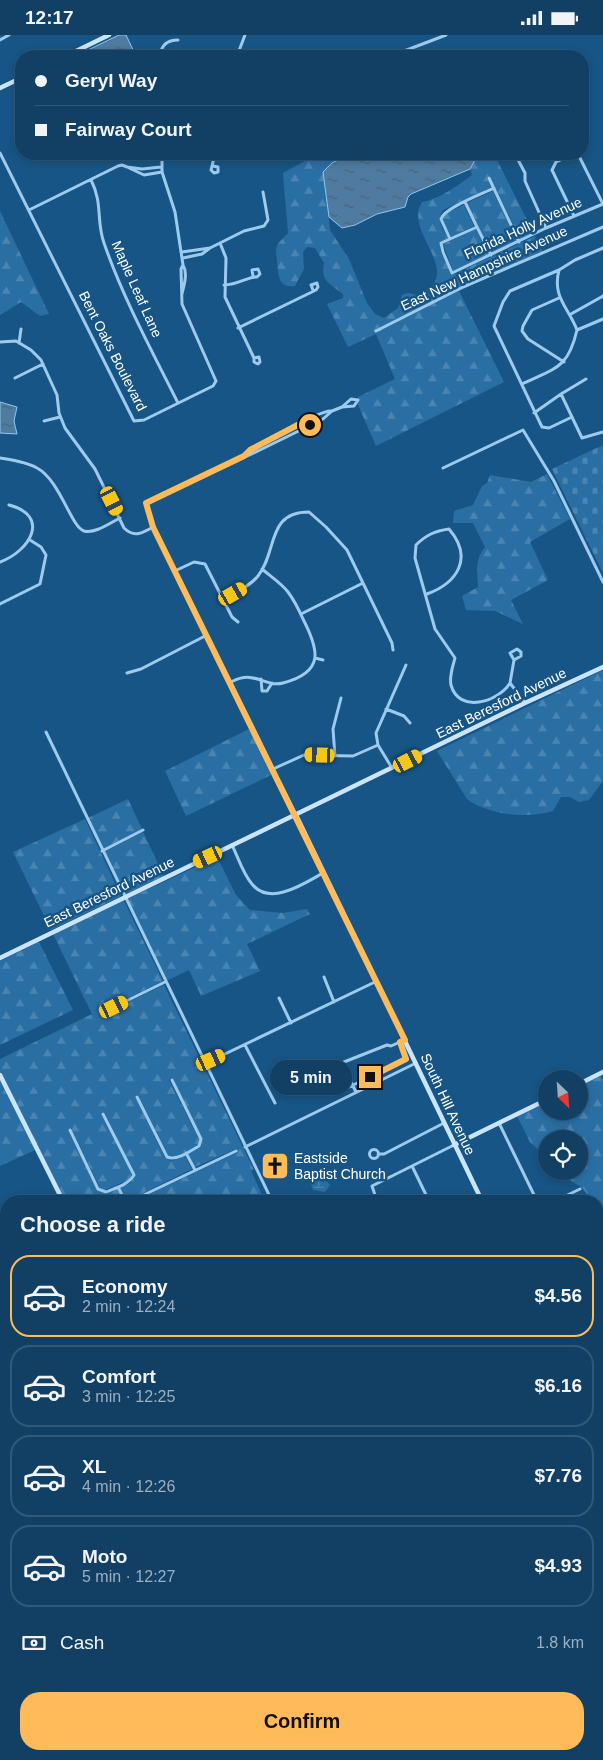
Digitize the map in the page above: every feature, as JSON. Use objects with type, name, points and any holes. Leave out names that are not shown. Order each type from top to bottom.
[{"type":"street","points":[[0,40],[9,35]]},
{"type":"street","points":[[78,50],[109,35]]},
{"type":"street","points":[[239,50],[245,35]]},
{"type":"street","points":[[407,50],[446,35]]},
{"type":"street","points":[[160,50],[168,41],[178,40]]},
{"type":"street","points":[[0,88],[15,81]]},
{"type":"street","name":"Bent Oaks Boulevard","points":[[0,153],[131,417],[139,421],[213,385],[216,381],[186,314],[182,294],[186,269],[183,265],[175,212],[162,173],[162,160]]},
{"type":"street","points":[[212,160],[213,166]]},
{"type":"street","points":[[518,160],[525,173],[524,181],[546,228]]},
{"type":"street","points":[[560,160],[556,162],[552,170],[574,216]]},
{"type":"street","points":[[581,160],[603,205]]},
{"type":"street","points":[[29,210],[122,165],[144,175],[162,173]]},
{"type":"street","points":[[127,167],[142,169],[161,167]]},
{"type":"street","points":[[489,178],[519,242]]},
{"type":"street","name":"Maple Leaf Lane","points":[[91,180],[98,193],[103,241],[143,334],[178,403]]},
{"type":"street","points":[[476,227],[450,239],[441,219],[442,215],[494,188]]},
{"type":"street","points":[[183,258],[202,254],[244,231],[260,228],[267,223],[263,192]]},
{"type":"street","points":[[465,202],[491,255]]},
{"type":"street","name":"Florida Holly Avenue","points":[[450,239],[441,243],[442,252],[452,273],[546,228],[603,205]]},
{"type":"street","name":"East New Hampshire Avenue","points":[[376,331],[463,287],[603,227]]},
{"type":"street","points":[[220,243],[226,258],[225,297],[238,328],[254,358]]},
{"type":"street","points":[[572,417],[550,428],[542,427],[495,331],[499,311],[510,291],[559,270],[603,247]]},
{"type":"street","points":[[182,252],[210,248]]},
{"type":"street","points":[[522,384],[564,362],[572,351],[577,330],[571,315],[559,297],[556,281],[559,270]]},
{"type":"street","points":[[224,285],[239,284],[253,276]]},
{"type":"street","points":[[238,328],[313,290]]},
{"type":"street","points":[[571,315],[603,296]]},
{"type":"street","points":[[559,297],[532,310],[525,320],[522,331],[528,339],[564,362]]},
{"type":"street","points":[[577,330],[603,319]]},
{"type":"street","points":[[19,343],[22,329]]},
{"type":"street","points":[[0,342],[19,343],[31,350],[43,364],[57,395],[61,417],[74,441],[95,469],[124,527],[131,533],[138,534],[153,527]]},
{"type":"street","points":[[15,377],[43,364]]},
{"type":"street","points":[[534,413],[586,379]]},
{"type":"street","points":[[561,394],[582,438],[602,432]]},
{"type":"street","points":[[272,441],[311,425],[332,411],[342,407],[354,406],[358,400],[351,399],[342,407]]},
{"type":"street","points":[[272,441],[309,419],[332,411]]},
{"type":"street","points":[[44,421],[61,417]]},
{"type":"street","points":[[309,419],[311,425]]},
{"type":"street","points":[[443,468],[523,430],[554,481],[603,582]]},
{"type":"street","name":"South Hill Avenue","points":[[272,441],[250,450],[244,456],[146,503],[153,527],[296,815],[377,981],[402,1041],[416,1063],[479,1195]]},
{"type":"street","points":[[0,458],[38,468],[60,492],[74,523],[83,531],[91,531],[120,518]]},
{"type":"street","points":[[0,562],[17,554],[30,541],[33,528],[30,520],[22,511],[9,505]]},
{"type":"street","points":[[223,600],[243,589],[262,569],[281,521],[288,515],[308,512],[326,527],[347,551],[393,650]]},
{"type":"street","points":[[427,594],[453,580],[462,562],[456,540],[449,529],[437,531],[424,537],[416,545],[415,558],[438,636],[455,658],[450,677],[458,697],[466,702],[480,703],[502,693],[510,683],[514,660]]},
{"type":"street","points":[[0,604],[40,584],[46,555],[41,547],[30,541]]},
{"type":"street","points":[[176,570],[194,562],[202,562],[232,617],[238,622]]},
{"type":"street","points":[[231,683],[247,677],[272,683],[282,683],[302,675],[311,666],[314,658],[315,641],[287,590],[262,569]]},
{"type":"street","points":[[300,614],[363,583]]},
{"type":"street","points":[[127,673],[141,669],[207,635]]},
{"type":"street","points":[[314,658],[323,660]]},
{"type":"street","points":[[392,769],[378,745],[376,733],[406,665]]},
{"type":"street","name":"East Beresford Avenue","points":[[2,959],[124,897],[603,667]]},
{"type":"street","points":[[261,679],[262,691],[267,691],[272,683]]},
{"type":"street","points":[[510,683],[525,703]]},
{"type":"street","points":[[336,756],[333,729],[341,698]]},
{"type":"street","points":[[386,709],[404,716],[410,723]]},
{"type":"street","points":[[46,731],[204,1064],[269,1195]]},
{"type":"street","points":[[273,769],[304,755],[353,756],[378,745]]},
{"type":"street","points":[[102,851],[143,830]]},
{"type":"street","points":[[232,845],[252,884],[266,892],[286,892],[324,873]]},
{"type":"street","points":[[324,977],[334,1002]]},
{"type":"street","points":[[204,1064],[377,981]]},
{"type":"street","points":[[114,1007],[165,982]]},
{"type":"street","points":[[278,998],[290,1023]]},
{"type":"street","points":[[329,1073],[343,1066],[344,1062],[402,1041],[406,1059],[335,1094]]},
{"type":"street","points":[[245,1045],[275,1103]]},
{"type":"street","points":[[245,1147],[416,1063]]},
{"type":"street","points":[[343,1066],[356,1093]]},
{"type":"street","points":[[588,1080],[603,1072]]},
{"type":"street","points":[[0,1075],[60,1195]]},
{"type":"street","points":[[137,1097],[167,1157],[175,1158],[186,1153],[199,1146],[201,1139],[172,1081]]},
{"type":"street","points":[[374,1195],[372,1186],[538,1104]]},
{"type":"street","points":[[70,1130],[98,1189],[106,1192],[118,1187],[129,1181],[134,1175],[103,1114]]},
{"type":"street","points":[[378,1154],[384,1154],[444,1123]]},
{"type":"street","points":[[499,1123],[534,1195]]},
{"type":"street","points":[[143,1195],[236,1151]]},
{"type":"street","points":[[186,1153],[195,1170]]},
{"type":"street","points":[[412,1166],[426,1195]]},
{"type":"street","points":[[118,1187],[123,1195]]},
{"type":"street","points":[[568,1195],[580,1189]]},
{"type":"green space","points":[[307,160],[337,160],[324,172],[330,230],[349,259],[367,303],[375,314],[384,318],[398,308],[402,295],[408,293],[417,295],[431,287],[437,276],[432,253],[420,227],[418,214],[422,202],[442,195],[472,175],[470,169],[475,160],[497,160],[533,232],[520,239],[490,176],[487,177],[492,187],[443,210],[440,221],[448,238],[440,242],[441,252],[452,275],[535,236],[542,251],[459,291],[504,382],[376,446],[358,405],[358,397],[395,379],[376,334],[348,347],[327,304],[343,298],[343,294],[325,278],[323,274],[324,263],[315,248],[307,247],[303,252],[304,269],[295,286],[285,285],[280,280],[276,248],[288,233],[283,173]]},
{"type":"green space","points":[[493,191],[517,241],[491,253],[467,203]]},
{"type":"green space","points":[[464,205],[474,226],[451,237],[442,219],[445,214]]},
{"type":"green space","points":[[0,211],[49,314],[40,316],[21,302],[0,315]]},
{"type":"green space","points":[[476,229],[488,254],[453,271],[443,244]]},
{"type":"green space","points":[[603,445],[603,573],[552,469]]},
{"type":"green space","points":[[547,474],[570,519],[530,542],[548,580],[511,600],[523,624],[495,611],[466,610],[462,596],[478,587],[478,561],[485,547],[473,523],[453,523],[454,511],[473,505],[482,486],[487,483],[490,475],[531,482]]},
{"type":"green space","points":[[603,670],[603,781],[589,800],[579,802],[570,797],[561,797],[553,811],[520,815],[486,809],[467,799],[437,751]]},
{"type":"green space","points":[[251,728],[273,774],[186,816],[165,771]]},
{"type":"green space","points":[[128,799],[142,829],[103,849],[88,818]]},
{"type":"green space","points":[[85,819],[121,896],[51,930],[13,852]]},
{"type":"green space","points":[[143,832],[164,876],[124,895],[104,852]]},
{"type":"green space","points":[[217,857],[236,895],[250,910],[283,913],[307,909],[310,914],[247,944],[260,971],[201,996],[189,970],[166,981],[127,899]]},
{"type":"green space","points":[[123,899],[163,981],[112,1006],[114,1009],[164,985],[254,1170],[251,1171],[262,1195],[148,1195],[238,1152],[236,1149],[195,1167],[188,1154],[201,1147],[202,1138],[172,1078],[169,1080],[199,1139],[198,1145],[183,1153],[176,1156],[168,1156],[138,1095],[135,1096],[165,1158],[171,1161],[185,1156],[192,1169],[139,1195],[124,1195],[120,1188],[130,1183],[135,1175],[104,1112],[101,1113],[132,1175],[128,1180],[105,1190],[100,1188],[71,1128],[68,1130],[97,1190],[106,1194],[117,1189],[120,1195],[61,1195],[0,1071],[0,1059],[92,1014],[53,934]]},
{"type":"green space","points":[[39,942],[73,1010],[0,1045],[0,961]]},
{"type":"green space","points":[[601,1076],[603,1080],[603,1195],[587,1195],[580,1186],[570,1180],[588,1180],[588,1130],[538,1130],[538,1150],[530,1142],[517,1116],[538,1106],[538,1120],[588,1120],[588,1082]]},
{"type":"green space","points":[[0,1078],[35,1150],[0,1166]]},
{"type":"green space","points":[[322,1176],[330,1185],[325,1192],[313,1190],[311,1185],[314,1179]]},
{"type":"water","points":[[119,35],[126,35],[133,50],[88,50]]},
{"type":"water","points":[[338,160],[475,160],[470,169],[411,194],[405,207],[377,214],[355,225],[342,228],[329,217],[323,172]]},
{"type":"water","points":[[0,402],[17,407],[14,421],[17,434],[0,433]]},
{"type":"place","name":"Eastside Baptist Church","points":[[275,1166]]},
{"type":"route","points":[[310,425],[309,419],[250,450],[244,456],[146,503],[150,521],[176,570],[405,1040],[400,1042],[406,1059],[370,1077]]}]
